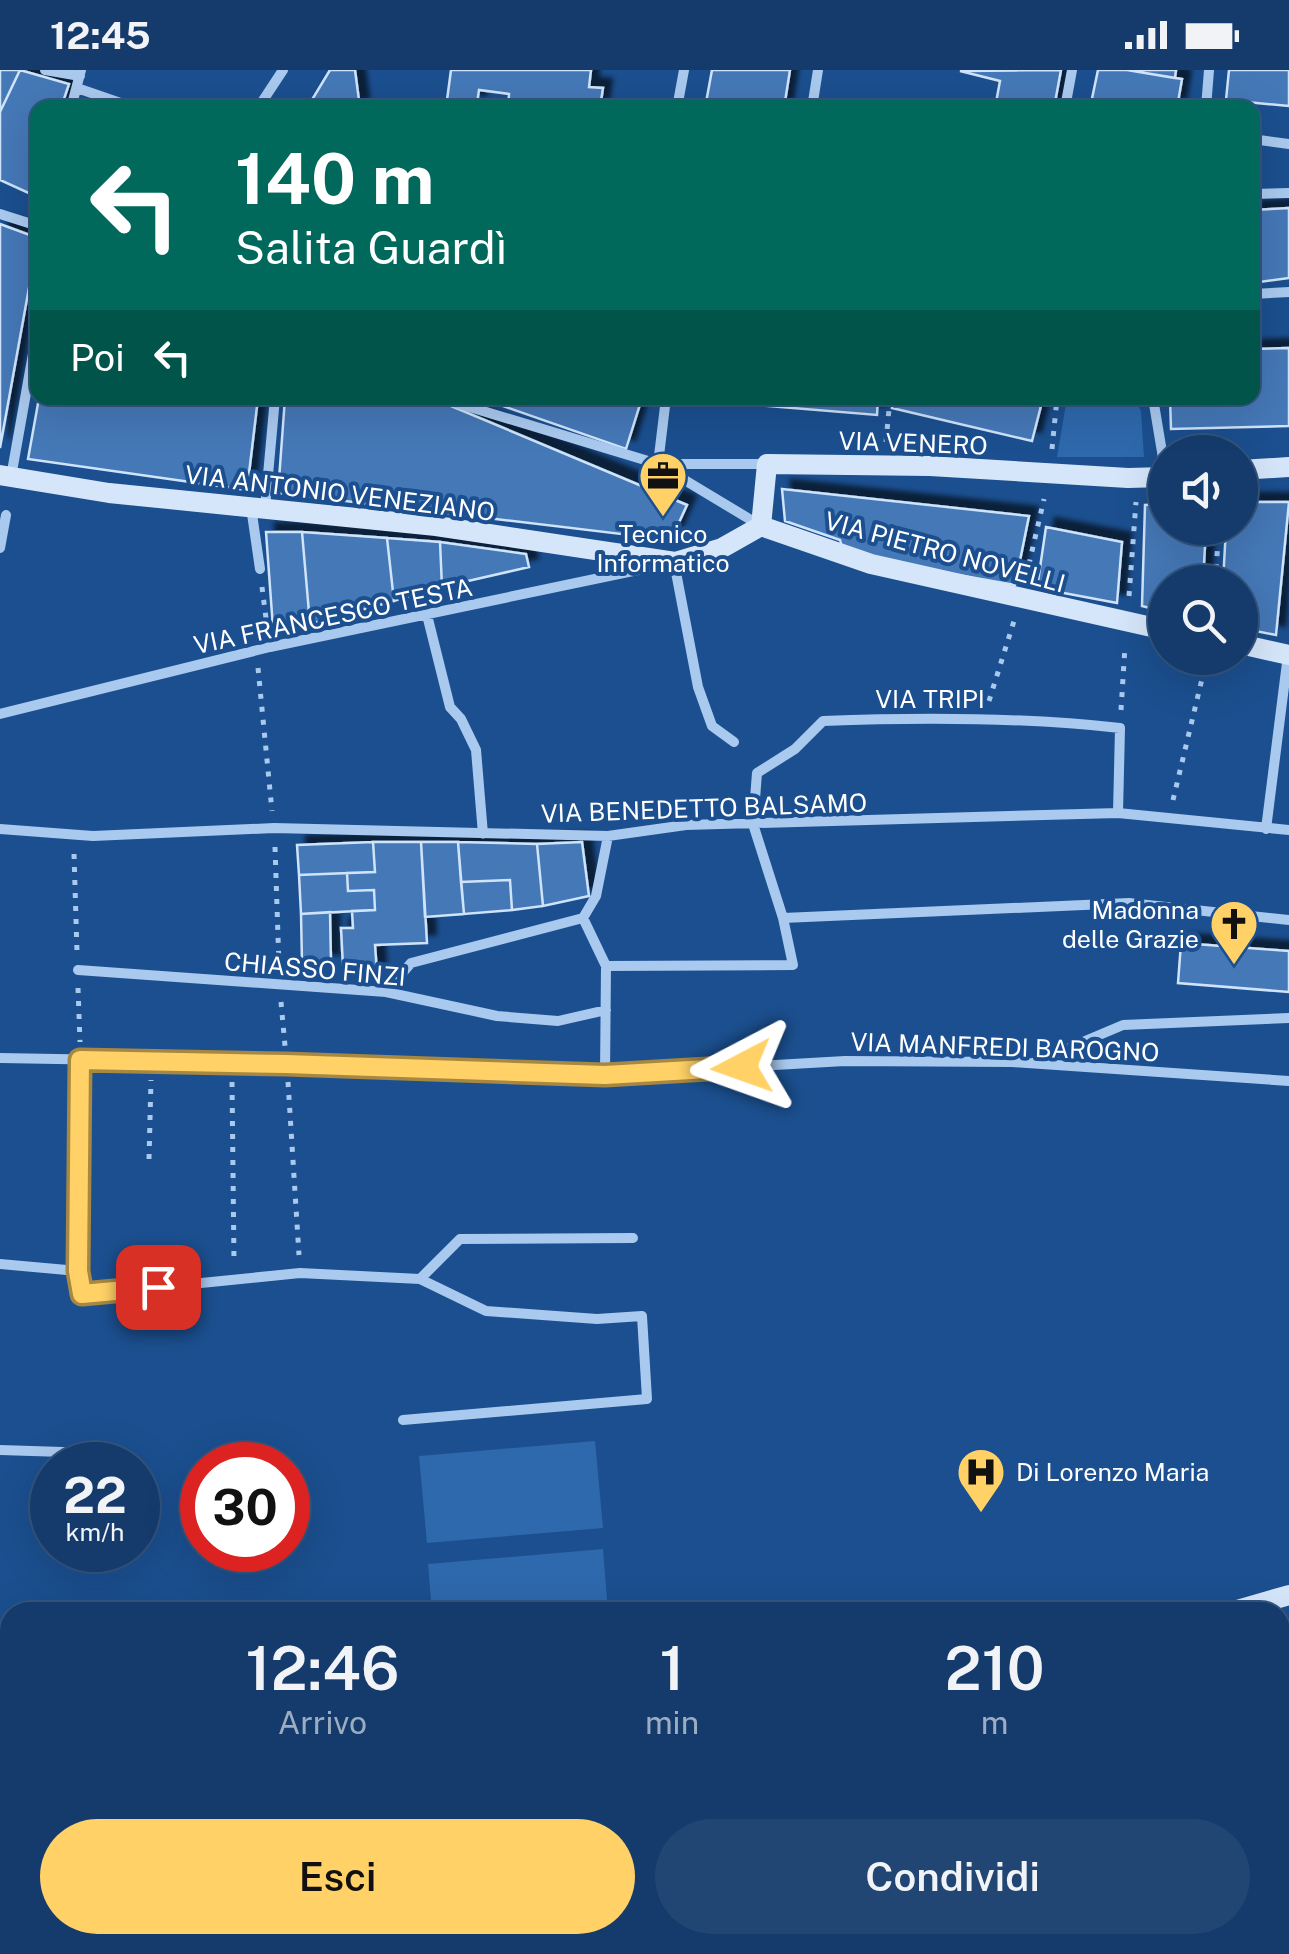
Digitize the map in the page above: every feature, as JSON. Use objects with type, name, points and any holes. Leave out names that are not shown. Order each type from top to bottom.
[{"type":"street","points":[[45,70],[79,78],[120,100]]},
{"type":"street","points":[[263,100],[283,70]]},
{"type":"street","points":[[678,100],[684,70]]},
{"type":"street","points":[[813,100],[818,70]]},
{"type":"street","points":[[1066,100],[1072,70]]},
{"type":"street","points":[[1207,100],[1209,70]]},
{"type":"street","points":[[1260,140],[1289,144]]},
{"type":"street","points":[[1260,194],[1289,193]]},
{"type":"street","points":[[0,214],[30,223]]},
{"type":"street","points":[[1260,294],[1289,292]]},
{"type":"street","points":[[6,476],[30,364]]},
{"type":"street","points":[[260,569],[258,507],[274,405]]},
{"type":"street","name":"VIA PIETRO NOVELLI","points":[[463,405],[658,464],[761,526],[871,564],[1148,626]]},
{"type":"street","points":[[658,464],[665,405]]},
{"type":"street","points":[[1154,405],[1159,435]]},
{"type":"street","name":"VIA VENERO","points":[[658,464],[884,465],[1148,477]]},
{"type":"street","points":[[734,742],[712,726],[698,687],[675,562],[722,548],[761,526],[767,464]]},
{"type":"street","points":[[1258,469],[1289,467]]},
{"type":"street","name":"VIA ANTONIO VENEZIANO","points":[[6,476],[109,493],[436,526],[675,562]]},
{"type":"street","points":[[0,548],[6,515]]},
{"type":"street","name":"VIA FRANCESCO TESTA","points":[[0,714],[256,650],[675,562]]},
{"type":"street","points":[[427,615],[450,707],[461,719],[476,750],[483,834]]},
{"type":"street","points":[[1258,648],[1288,655],[1266,829]]},
{"type":"street","name":"VIA TRIPI","points":[[753,824],[757,773],[795,749],[823,721],[1047,720],[1120,728]]},
{"type":"street","points":[[1118,813],[1120,728]]},
{"type":"street","name":"VIA BENEDETTO BALSAMO","points":[[0,829],[92,836],[274,828],[608,836],[686,825],[1118,813],[1289,830]]},
{"type":"street","points":[[606,966],[793,965],[783,918],[753,824]]},
{"type":"street","points":[[386,992],[411,964],[583,918],[596,896],[608,836]]},
{"type":"street","points":[[783,918],[1129,902],[1289,920]]},
{"type":"street","points":[[583,918],[606,966],[605,1075]]},
{"type":"street","name":"CHIASSO FINZI","points":[[78,970],[386,992],[497,1016],[558,1021],[606,1010]]},
{"type":"street","points":[[1032,1064],[1123,1025],[1289,1018]]},
{"type":"street","name":"VIA MANFREDI BAROGNO","points":[[0,1058],[605,1075],[845,1061],[1032,1064],[1289,1082]]},
{"type":"street","points":[[80,1060],[78,1271],[82,1294],[300,1273],[420,1279],[486,1311],[597,1319],[642,1316],[647,1398],[403,1420]]},
{"type":"street","points":[[420,1279],[460,1239],[632,1238]]},
{"type":"street","points":[[0,1264],[78,1271]]},
{"type":"street","points":[[0,1450],[30,1451]]},
{"type":"street","points":[[1265,1602],[1289,1595]]},
{"type":"path","points":[[884,465],[889,405]]},
{"type":"path","points":[[1050,475],[1056,405]]},
{"type":"path","points":[[1120,728],[1138,479]]},
{"type":"path","points":[[260,569],[270,648]]},
{"type":"path","points":[[256,650],[274,828],[280,984],[300,1273]]},
{"type":"path","points":[[1170,818],[1203,675]]},
{"type":"path","points":[[149,1159],[151,1062]]},
{"type":"path","points":[[232,1063],[234,1279]]},
{"type":"shaded area","points":[[1066,405],[1138,405],[1144,457],[1057,457]]},
{"type":"shaded area","points":[[595,1441],[603,1528],[427,1543],[419,1456]]},
{"type":"shaded area","points":[[603,1549],[607,1602],[431,1602],[428,1564]]},
{"type":"building","points":[[0,70],[20,70],[0,112]]},
{"type":"building","points":[[20,70],[69,84],[64,100],[30,100],[30,194],[0,180],[0,112]]},
{"type":"building","points":[[330,70],[355,70],[359,100],[312,100]]},
{"type":"building","points":[[451,70],[591,70],[589,87],[603,88],[601,100],[509,100],[509,94],[479,90],[478,100],[447,100]]},
{"type":"building","points":[[712,70],[790,70],[785,100],[706,100]]},
{"type":"building","points":[[1061,70],[1055,100],[996,100],[1000,81],[960,71]]},
{"type":"building","points":[[1098,70],[1127,70],[1182,79],[1178,100],[1092,100]]},
{"type":"building","points":[[1127,70],[1176,70],[1175,78]]},
{"type":"building","points":[[1229,70],[1289,70],[1289,106],[1260,103],[1260,100],[1226,100]]},
{"type":"building","points":[[1289,208],[1289,278],[1260,282],[1260,210]]},
{"type":"building","points":[[0,224],[30,235],[30,282],[0,448]]},
{"type":"building","points":[[1289,348],[1289,426],[1171,429],[1170,405],[1260,405],[1260,349]]},
{"type":"building","points":[[38,405],[257,405],[247,490],[28,459]]},
{"type":"building","points":[[284,405],[449,405],[687,505],[671,540],[278,493]]},
{"type":"building","points":[[500,405],[640,405],[626,449]]},
{"type":"building","points":[[756,405],[878,405],[877,415]]},
{"type":"building","points":[[893,405],[1041,405],[1032,441],[892,408]]},
{"type":"building","points":[[782,489],[1029,516],[1015,585],[844,555],[840,540],[785,521]]},
{"type":"building","points":[[1258,502],[1289,502],[1276,635],[1258,632],[1258,565],[1224,565],[1225,545],[1258,545]]},
{"type":"building","points":[[1148,505],[1148,545],[1205,545],[1204,565],[1148,565],[1148,608],[1142,606]]},
{"type":"building","points":[[1046,527],[1122,542],[1117,603],[1037,588]]},
{"type":"building","points":[[266,532],[302,532],[310,624],[273,628]]},
{"type":"building","points":[[302,532],[387,538],[394,601],[310,624]]},
{"type":"building","points":[[387,538],[440,542],[442,587],[394,601]]},
{"type":"building","points":[[440,542],[526,554],[529,567],[442,587]]},
{"type":"building","points":[[373,842],[375,872],[299,875],[297,845]]},
{"type":"building","points":[[373,842],[421,842],[427,943],[375,945],[377,973],[343,967],[341,928],[353,928],[352,911],[375,910],[374,890],[348,891],[347,873],[375,872]]},
{"type":"building","points":[[421,842],[458,842],[464,914],[425,917]]},
{"type":"building","points":[[458,842],[537,844],[543,906],[512,910],[510,880],[461,882]]},
{"type":"building","points":[[582,842],[589,896],[543,906],[537,844]]},
{"type":"building","points":[[347,873],[348,891],[374,890],[375,910],[301,914],[299,875]]},
{"type":"building","points":[[510,880],[512,910],[464,914],[461,882]]},
{"type":"building","points":[[330,912],[331,963],[302,963],[301,914]]},
{"type":"building","name":"Madonna delle Grazie","points":[[1181,943],[1289,951],[1289,992],[1178,983]]},
{"type":"place","name":"Tecnico Informatico","points":[[663,518]]},
{"type":"place","name":"Madonna delle Grazie","points":[[1234,966]]},
{"type":"place","name":"Di Lorenzo Maria","points":[[981,1514]]},
{"type":"route","points":[[158,1287],[82,1294],[78,1271],[80,1060],[605,1075],[742,1067]]}]
